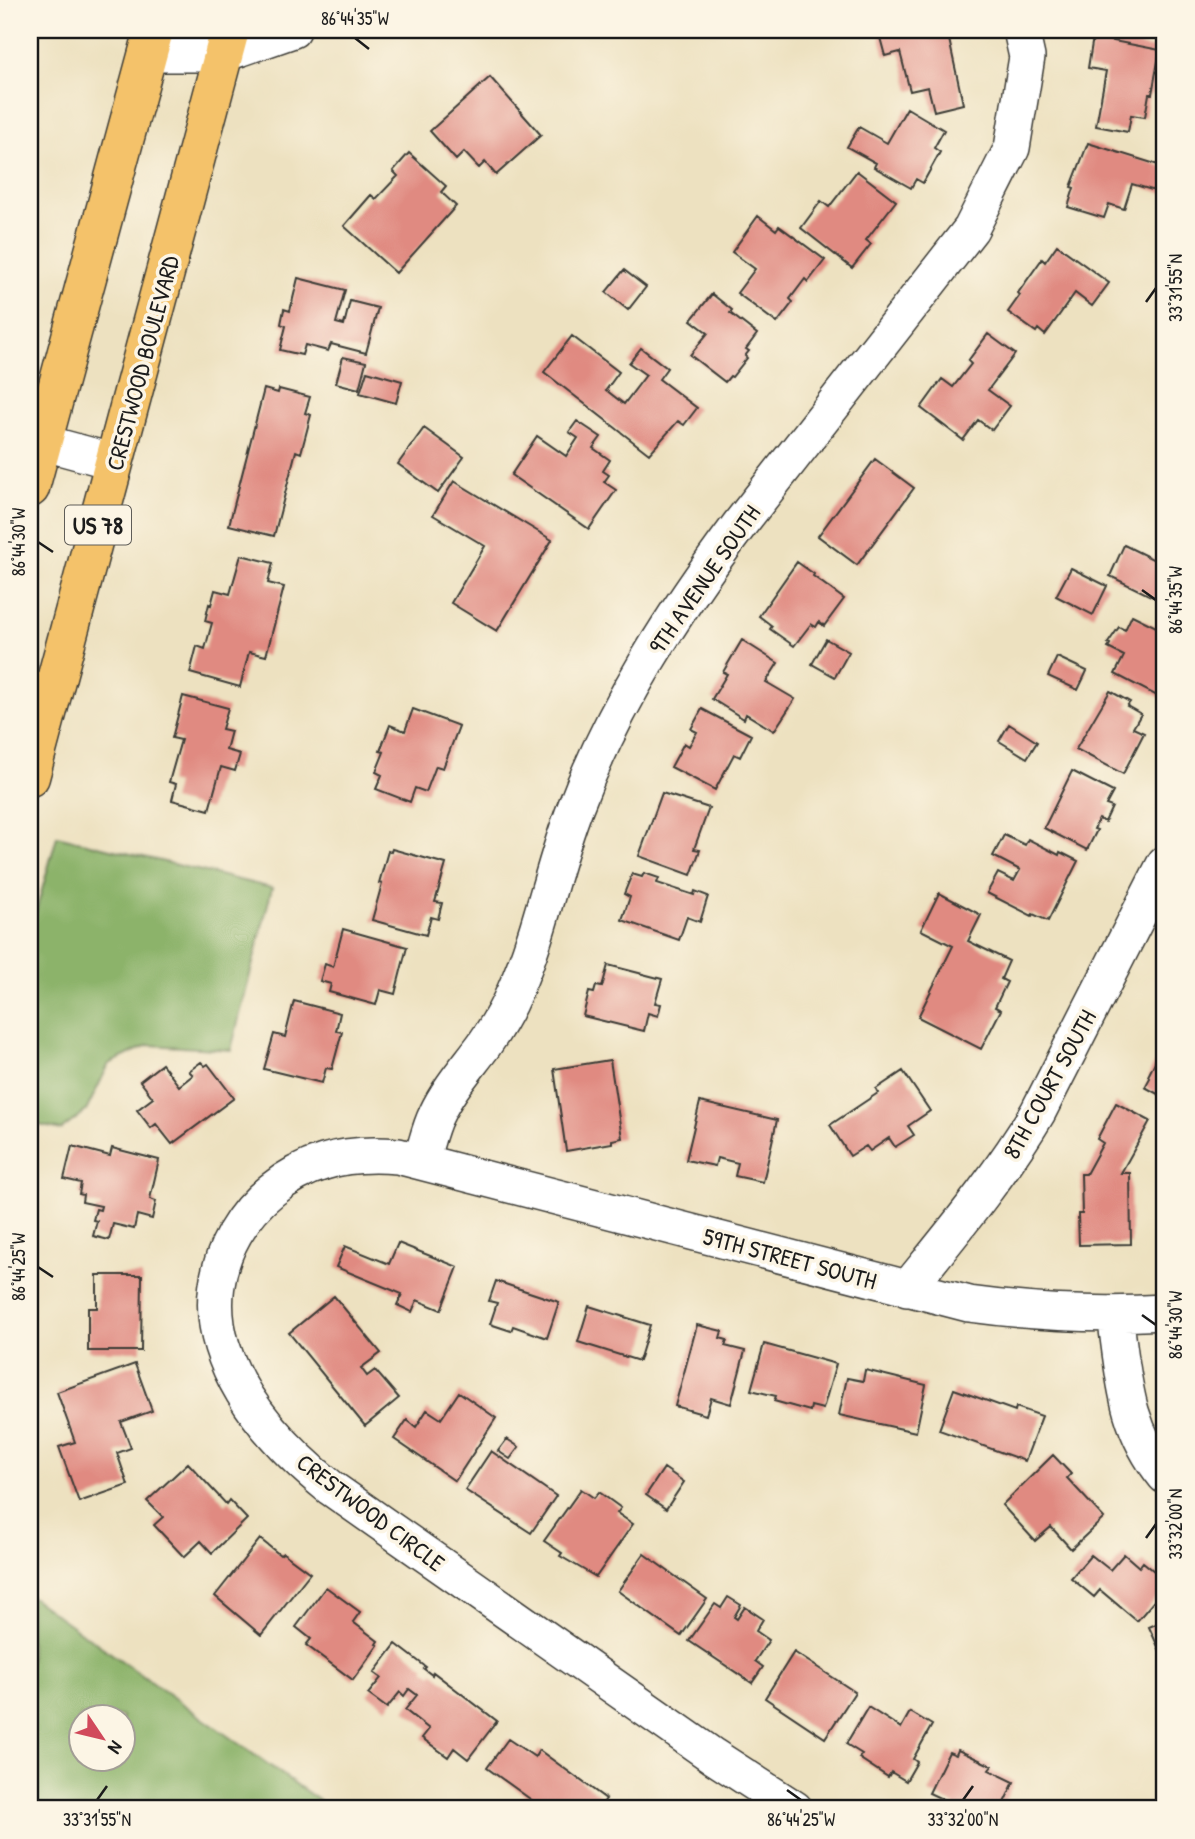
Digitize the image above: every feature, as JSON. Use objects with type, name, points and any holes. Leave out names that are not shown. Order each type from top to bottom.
[{"type":"main road","points":[[30,488],[36,441],[151,42]]},
{"type":"main road","name":"CRESTWOOD BOULEVARD","points":[[30,777],[227,42]]},
{"type":"street","points":[[151,42],[227,42],[293,30]]},
{"type":"street","name":"9TH AVENUE SOUTH","points":[[421,1160],[436,1115],[499,1021],[515,989],[574,810],[596,757],[646,662],[688,596],[740,524],[971,229],[1013,148],[1027,57],[1021,30]]},
{"type":"street","points":[[36,441],[115,463]]},
{"type":"street","name":"8TH COURT SOUTH","points":[[906,1289],[1018,1147],[1165,863]]},
{"type":"street","name":"CRESTWOOD CIRCLE","points":[[421,1160],[375,1154],[324,1162],[277,1184],[257,1201],[241,1221],[228,1245],[215,1295],[216,1321],[222,1347],[247,1398],[284,1447],[331,1488],[713,1756],[795,1809]]},
{"type":"street","name":"59TH STREET SOUTH","points":[[421,1160],[969,1304],[1017,1310],[1115,1315],[1165,1312]]},
{"type":"street","points":[[1115,1315],[1132,1418],[1141,1441],[1165,1476]]},
{"type":"green space","points":[[57,836],[272,888],[231,1050],[148,1045],[109,1064],[86,1111],[61,1130],[30,1123],[30,933]]},
{"type":"green space","points":[[30,1596],[331,1809],[30,1809]]},
{"type":"building","points":[[878,30],[947,30],[963,104],[934,111],[928,87],[910,91],[900,52],[885,56]]},
{"type":"building","points":[[1093,37],[1160,50],[1145,117],[1131,115],[1128,132],[1096,126],[1106,71],[1088,68]]},
{"type":"building","points":[[490,77],[541,135],[496,175],[485,162],[479,168],[464,152],[456,160],[430,131]]},
{"type":"building","points":[[907,108],[944,130],[934,148],[940,152],[923,183],[916,179],[911,188],[874,167],[876,163],[847,147],[859,127],[887,143]]},
{"type":"building","points":[[1088,143],[1165,167],[1165,194],[1132,184],[1124,209],[1109,204],[1104,218],[1068,207],[1074,188],[1071,187]]},
{"type":"building","points":[[409,153],[446,186],[441,192],[456,206],[396,273],[344,226],[371,195],[376,199],[398,176],[393,171]]},
{"type":"building","points":[[857,171],[896,201],[866,240],[871,244],[852,268],[801,228],[821,201],[829,207]]},
{"type":"building","points":[[758,216],[776,230],[779,226],[825,260],[808,282],[805,279],[790,299],[793,302],[777,323],[737,293],[755,269],[732,252]]},
{"type":"building","points":[[1057,245],[1109,283],[1092,306],[1075,293],[1045,335],[1038,329],[1036,332],[1008,312],[1042,259],[1045,262]]},
{"type":"building","points":[[624,270],[646,287],[628,310],[606,292]]},
{"type":"building","points":[[298,278],[345,290],[336,323],[344,325],[350,301],[378,308],[366,353],[331,344],[328,351],[305,345],[302,355],[280,350],[286,326],[281,324],[284,309],[290,311]]},
{"type":"building","points":[[712,294],[732,310],[730,313],[757,334],[746,349],[749,351],[745,356],[747,358],[725,382],[690,355],[708,333],[691,320]]},
{"type":"building","points":[[988,334],[1015,354],[988,390],[1010,406],[992,430],[978,420],[963,440],[921,408],[942,379],[953,387],[971,364],[968,361]]},
{"type":"building","points":[[572,336],[619,372],[606,390],[624,404],[646,375],[629,363],[641,348],[667,368],[659,379],[697,408],[684,425],[678,421],[649,454],[544,372]]},
{"type":"building","points":[[343,357],[366,362],[359,389],[336,383]]},
{"type":"building","points":[[367,371],[402,381],[396,403],[360,393]]},
{"type":"building","points":[[264,389],[278,393],[279,389],[310,397],[305,413],[311,415],[301,453],[296,451],[274,536],[229,525]]},
{"type":"building","points":[[577,421],[601,437],[593,448],[610,460],[603,471],[609,475],[604,482],[616,490],[589,529],[511,475],[537,436],[566,456],[578,438],[569,432]]},
{"type":"building","points":[[424,428],[464,457],[438,493],[398,464]]},
{"type":"building","points":[[875,459],[914,488],[857,565],[818,536]]},
{"type":"building","points":[[454,481],[552,540],[497,631],[451,603],[485,546],[433,515]]},
{"type":"building","points":[[1124,545],[1165,565],[1165,603],[1110,576]]},
{"type":"building","points":[[241,555],[273,563],[268,583],[284,587],[266,656],[249,652],[240,687],[190,673],[197,646],[205,649],[212,623],[205,621],[215,590],[230,594]]},
{"type":"building","points":[[797,562],[844,599],[824,626],[819,622],[816,627],[811,624],[794,646],[770,629],[772,626],[759,616]]},
{"type":"building","points":[[1071,568],[1107,586],[1093,615],[1056,596]]},
{"type":"building","points":[[1132,615],[1160,629],[1165,619],[1165,690],[1161,698],[1115,674],[1124,656],[1108,648],[1108,643],[1119,627],[1125,630]]},
{"type":"building","points":[[826,639],[849,652],[835,677],[812,664]]},
{"type":"building","points":[[742,640],[778,663],[766,682],[795,699],[774,731],[746,714],[744,719],[712,699],[727,674],[723,672]]},
{"type":"building","points":[[1057,657],[1087,671],[1078,690],[1048,676]]},
{"type":"building","points":[[1110,691],[1130,702],[1127,706],[1141,714],[1133,728],[1144,733],[1123,774],[1076,749]]},
{"type":"building","points":[[183,696],[228,708],[222,729],[231,731],[226,750],[240,754],[235,771],[221,767],[209,810],[172,800],[176,784],[169,782],[181,740],[172,738]]},
{"type":"building","points":[[413,709],[459,726],[443,768],[436,766],[426,792],[415,788],[410,802],[376,789],[382,775],[376,772],[384,752],[380,751],[390,725],[405,731]]},
{"type":"building","points":[[702,709],[751,735],[740,757],[734,754],[715,790],[671,767],[684,743],[689,746],[697,732],[691,729]]},
{"type":"building","points":[[1009,724],[1037,742],[1027,758],[999,741]]},
{"type":"building","points":[[1072,771],[1113,792],[1106,805],[1112,807],[1105,822],[1099,819],[1094,829],[1097,830],[1087,850],[1044,828]]},
{"type":"building","points":[[662,793],[709,808],[694,849],[700,850],[691,875],[639,856]]},
{"type":"building","points":[[1004,835],[1025,845],[1028,839],[1059,855],[1060,852],[1078,861],[1048,921],[1033,914],[1032,916],[987,893],[998,873],[1014,881],[1020,870],[993,856]]},
{"type":"building","points":[[392,849],[446,864],[435,902],[442,903],[438,919],[431,917],[426,935],[372,920],[388,851],[391,852]]},
{"type":"building","points":[[644,873],[659,878],[657,883],[694,895],[695,891],[708,896],[700,922],[687,917],[679,940],[622,920],[630,897],[624,894],[632,874],[642,877]]},
{"type":"building","points":[[939,893],[981,915],[968,941],[1009,961],[1001,979],[1007,982],[995,1007],[1001,1010],[981,1049],[918,1017],[953,946],[921,930]]},
{"type":"building","points":[[343,929],[407,947],[395,994],[380,990],[376,1005],[329,992],[331,984],[320,981],[325,964],[333,967]]},
{"type":"building","points":[[608,965],[662,979],[655,1003],[661,1004],[658,1016],[648,1013],[644,1031],[583,1016],[589,992],[594,993],[596,986],[602,987]]},
{"type":"building","points":[[294,1001],[340,1013],[336,1031],[342,1032],[332,1069],[326,1068],[322,1083],[264,1069],[274,1034],[285,1037]]},
{"type":"building","points":[[1165,1042],[1165,1098],[1145,1087]]},
{"type":"building","points":[[610,1060],[622,1138],[612,1140],[612,1143],[566,1151],[554,1069]]},
{"type":"building","points":[[201,1062],[205,1066],[208,1064],[234,1098],[172,1144],[156,1124],[151,1128],[137,1110],[153,1098],[140,1081],[162,1064],[179,1086],[193,1075],[189,1071]]},
{"type":"building","points":[[903,1071],[930,1111],[908,1126],[914,1135],[895,1147],[889,1138],[870,1151],[866,1146],[850,1156],[830,1125],[878,1093],[876,1089]]},
{"type":"building","points":[[700,1102],[777,1120],[763,1182],[735,1176],[738,1163],[717,1158],[715,1166],[686,1160]]},
{"type":"building","points":[[1116,1103],[1150,1121],[1121,1173],[1130,1173],[1131,1244],[1079,1245],[1078,1214],[1082,1214],[1081,1174],[1086,1174],[1103,1143],[1097,1139]]},
{"type":"building","points":[[72,1146],[110,1156],[112,1148],[159,1160],[150,1199],[156,1201],[152,1219],[137,1215],[134,1229],[113,1224],[109,1240],[93,1236],[97,1221],[93,1220],[96,1209],[100,1210],[101,1206],[82,1202],[83,1195],[79,1194],[81,1183],[64,1179]]},
{"type":"building","points":[[398,1243],[458,1267],[441,1310],[417,1300],[412,1312],[397,1305],[402,1294],[336,1267],[345,1246],[389,1264]]},
{"type":"building","points":[[97,1275],[142,1275],[141,1351],[88,1351],[88,1308],[97,1308]]},
{"type":"building","points":[[496,1281],[559,1302],[547,1338],[513,1326],[511,1331],[490,1324],[497,1303],[489,1301]]},
{"type":"building","points":[[334,1296],[381,1353],[361,1368],[367,1376],[375,1370],[399,1398],[365,1426],[289,1333]]},
{"type":"building","points":[[589,1306],[650,1325],[639,1361],[578,1342]]},
{"type":"building","points":[[697,1325],[722,1331],[720,1338],[727,1340],[725,1346],[745,1351],[731,1404],[711,1398],[706,1415],[675,1406]]},
{"type":"building","points":[[764,1344],[836,1364],[823,1409],[811,1406],[810,1411],[774,1401],[776,1396],[751,1390]]},
{"type":"building","points":[[135,1364],[152,1411],[121,1422],[131,1448],[117,1453],[128,1485],[79,1502],[59,1447],[75,1442],[57,1392]]},
{"type":"building","points":[[865,1370],[926,1385],[916,1432],[839,1415],[847,1378],[863,1381]]},
{"type":"building","points":[[954,1389],[1015,1411],[1016,1407],[1042,1416],[1025,1461],[939,1430]]},
{"type":"building","points":[[459,1392],[496,1418],[455,1481],[394,1439],[407,1420],[416,1427],[427,1410],[441,1419]]},
{"type":"building","points":[[507,1439],[519,1447],[510,1459],[498,1451]]},
{"type":"building","points":[[491,1451],[556,1496],[531,1533],[465,1490]]},
{"type":"building","points":[[1053,1455],[1071,1474],[1067,1478],[1104,1518],[1071,1549],[1051,1527],[1035,1541],[1002,1505]]},
{"type":"building","points":[[188,1463],[226,1504],[229,1500],[247,1519],[212,1553],[201,1541],[184,1557],[154,1525],[163,1517],[147,1501]]},
{"type":"building","points":[[664,1468],[684,1482],[666,1509],[646,1495]]},
{"type":"building","points":[[581,1489],[594,1498],[599,1492],[621,1508],[617,1513],[633,1524],[596,1577],[560,1556],[562,1553],[544,1541]]},
{"type":"building","points":[[260,1539],[310,1573],[261,1635],[215,1596]]},
{"type":"building","points":[[644,1554],[707,1599],[681,1636],[618,1591]]},
{"type":"building","points":[[1124,1554],[1139,1567],[1143,1562],[1165,1580],[1165,1588],[1137,1621],[1100,1590],[1094,1597],[1071,1578],[1091,1555],[1110,1570]]},
{"type":"building","points":[[326,1587],[360,1612],[353,1622],[378,1641],[378,1645],[353,1680],[306,1645],[311,1639],[296,1627]]},
{"type":"building","points":[[728,1597],[741,1605],[734,1617],[737,1619],[745,1607],[763,1619],[756,1631],[769,1640],[755,1661],[763,1667],[752,1683],[689,1641],[715,1604],[721,1608]]},
{"type":"building","points":[[1165,1620],[1165,1662],[1149,1627]]},
{"type":"building","points":[[396,1644],[426,1667],[424,1669],[432,1675],[433,1672],[497,1721],[468,1759],[454,1748],[448,1757],[422,1738],[429,1729],[405,1710],[417,1695],[409,1689],[404,1696],[400,1692],[387,1708],[368,1694],[381,1678],[374,1673]]},
{"type":"building","points":[[794,1652],[855,1692],[825,1738],[765,1698]]},
{"type":"building","points":[[868,1707],[901,1728],[910,1712],[932,1725],[913,1759],[917,1762],[906,1781],[891,1772],[888,1777],[859,1758],[862,1754],[846,1744]]},
{"type":"building","points":[[508,1739],[535,1757],[539,1750],[606,1799],[598,1809],[544,1809],[487,1768]]},
{"type":"building","points":[[958,1750],[992,1766],[989,1770],[1014,1782],[1001,1809],[953,1809],[955,1805],[929,1793],[949,1752],[956,1755]]},
{"type":"building","points":[[1165,1768],[1165,1788],[1159,1786]]},
{"type":"building","points":[[1031,1802],[1073,1808],[1073,1809],[1030,1809]]}]
